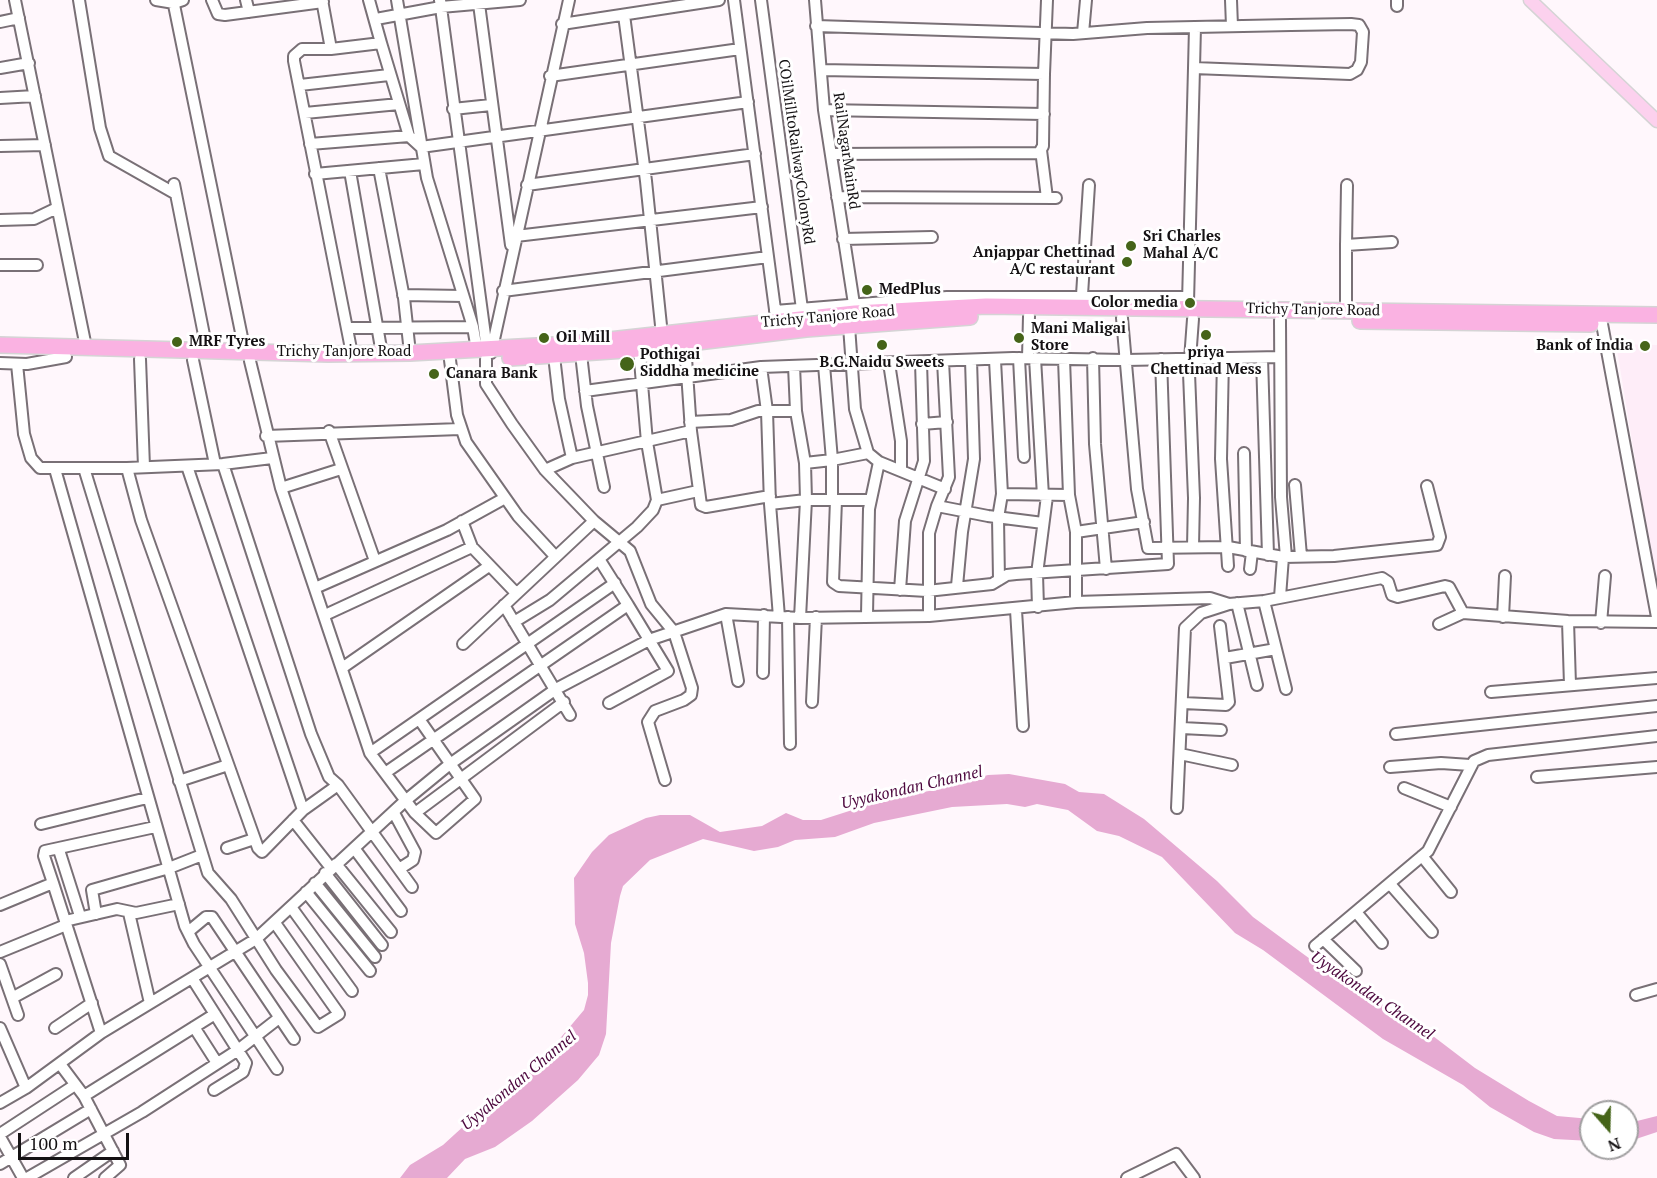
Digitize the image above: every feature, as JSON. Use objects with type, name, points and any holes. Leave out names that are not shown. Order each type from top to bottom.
[{"type":"highway","name":"Trichy Tanjore Road","points":[[0,345],[207,351],[329,363],[450,360],[662,335],[775,316],[986,306],[1657,315]]},
{"type":"highway","name":"Trichy Tanjore Road","points":[[0,356],[193,360],[248,356],[410,353],[554,356],[849,326],[986,316],[1122,318],[1190,308],[1280,320],[1657,325]]},
{"type":"main road","points":[[1530,0],[1657,121]]},
{"type":"street","points":[[15,0],[86,347]]},
{"type":"street","points":[[79,0],[100,128],[109,156],[175,189],[207,351]]},
{"type":"street","points":[[156,0],[177,1],[248,356],[266,436],[281,488],[370,753],[405,801],[433,833],[439,832],[475,799],[419,719]]},
{"type":"street","points":[[212,0],[218,14],[249,12],[323,1],[331,49]]},
{"type":"street","points":[[246,0],[249,12]]},
{"type":"street","points":[[369,0],[376,19],[388,75],[409,136],[421,147],[748,102]]},
{"type":"street","points":[[397,0],[424,164],[473,327],[486,354]]},
{"type":"street","points":[[376,19],[440,4],[479,4],[520,0]]},
{"type":"street","points":[[486,354],[512,254],[550,76],[569,0]]},
{"type":"street","points":[[562,24],[719,0]]},
{"type":"street","points":[[734,0],[775,316],[802,309],[947,297],[1082,295],[1190,308]]},
{"type":"street","name":"COilMilltoRailwayColonyRd","points":[[761,0],[802,309]]},
{"type":"street","name":"RailNagarMainRd","points":[[815,0],[824,110],[854,304]]},
{"type":"street","points":[[837,197],[1052,198],[1041,150],[1047,0]]},
{"type":"street","points":[[1083,33],[1086,0]]},
{"type":"street","points":[[1231,0],[1232,26]]},
{"type":"street","points":[[440,4],[486,354],[486,384],[545,470],[594,521],[630,551],[651,604],[674,632],[692,688],[691,695],[655,711],[648,722],[665,780]]},
{"type":"street","points":[[479,4],[512,254]]},
{"type":"street","points":[[624,15],[645,169],[662,335]]},
{"type":"street","points":[[0,22],[19,18]]},
{"type":"street","points":[[816,26],[1083,33],[1195,27],[1359,25],[1364,32],[1361,63],[1357,70],[1350,74],[1194,68]]},
{"type":"street","points":[[1193,547],[1190,308],[1195,27]]},
{"type":"street","points":[[352,354],[294,61],[297,51],[302,49],[331,49],[381,43]]},
{"type":"street","points":[[550,76],[740,49]]},
{"type":"street","points":[[0,68],[29,63]]},
{"type":"street","points":[[821,70],[1044,74]]},
{"type":"street","points":[[300,85],[388,75]]},
{"type":"street","points":[[0,98],[35,96]]},
{"type":"street","points":[[305,113],[399,104]]},
{"type":"street","points":[[453,109],[491,105]]},
{"type":"street","points":[[824,110],[1044,114]]},
{"type":"street","points":[[310,144],[409,136]]},
{"type":"street","points":[[0,146],[45,145]]},
{"type":"street","points":[[831,154],[1035,154],[1041,150]]},
{"type":"street","points":[[527,185],[755,154]]},
{"type":"street","points":[[315,174],[424,164]]},
{"type":"street","points":[[379,168],[403,295],[410,353]]},
{"type":"street","points":[[350,171],[382,354]]},
{"type":"street","points":[[1082,295],[1089,185]]},
{"type":"street","points":[[1346,310],[1347,185]]},
{"type":"street","points":[[516,236],[762,207]]},
{"type":"street","points":[[0,220],[34,219],[57,208]]},
{"type":"street","points":[[843,239],[932,237]]},
{"type":"street","points":[[1346,245],[1392,242]]},
{"type":"street","points":[[503,291],[768,257]]},
{"type":"street","points":[[0,265],[37,265]]},
{"type":"street","points":[[403,295],[464,296]]},
{"type":"street","points":[[1024,457],[1029,316]]},
{"type":"street","points":[[1122,318],[1137,489],[1148,548],[1228,547],[1284,557],[1399,551],[1437,545],[1440,537],[1428,486]]},
{"type":"street","points":[[1280,320],[1283,413],[1281,497],[1284,557],[1280,597]]},
{"type":"street","points":[[1602,324],[1657,616]]},
{"type":"street","points":[[849,326],[855,410],[868,453],[879,462],[945,489]]},
{"type":"street","points":[[347,328],[473,327]]},
{"type":"street","points":[[685,343],[691,427],[701,505],[706,507],[770,500],[871,500]]},
{"type":"street","points":[[514,622],[550,600],[620,541],[649,515],[657,500],[647,441],[639,349]]},
{"type":"street","points":[[581,354],[595,452],[604,487]]},
{"type":"street","points":[[554,356],[559,399],[572,458]]},
{"type":"street","points":[[0,363],[17,364],[66,357]]},
{"type":"street","points":[[585,391],[642,384],[687,375],[761,367],[852,366],[1027,358],[1126,360],[1280,357]]},
{"type":"street","points":[[1027,358],[1045,496],[1037,574],[1038,607]]},
{"type":"street","points":[[1093,358],[1095,444],[1106,569]]},
{"type":"street","points":[[1223,358],[1221,459],[1228,566]]},
{"type":"street","points":[[1262,358],[1268,555]]},
{"type":"street","points":[[140,359],[144,467]]},
{"type":"street","points":[[1064,359],[1069,495],[1076,532],[1076,602]]},
{"type":"street","points":[[824,365],[834,500],[833,582],[839,586],[927,591],[957,586],[982,586],[1007,575],[1168,564],[1161,359]]},
{"type":"street","points":[[193,360],[219,464],[311,734],[329,777],[374,831],[412,887]]},
{"type":"street","points":[[450,360],[460,429],[505,498],[554,555]]},
{"type":"street","points":[[957,586],[962,532],[974,459],[970,360]]},
{"type":"street","points":[[995,360],[1002,494],[998,518],[999,580]]},
{"type":"street","points":[[929,616],[927,591],[929,533],[949,477],[943,361]]},
{"type":"street","points":[[900,590],[905,521],[924,461],[921,362]]},
{"type":"street","points":[[889,363],[901,441],[901,470]]},
{"type":"street","points":[[17,364],[24,434],[31,458],[40,468],[187,466],[272,458]]},
{"type":"street","points":[[790,744],[789,617],[806,500],[805,463],[796,411],[794,366]]},
{"type":"street","points":[[761,367],[767,411],[770,500],[789,617]]},
{"type":"street","points":[[545,470],[572,458],[647,441],[691,427],[731,420],[753,411],[796,411]]},
{"type":"street","points":[[922,424],[947,422]]},
{"type":"street","points":[[266,436],[460,429]]},
{"type":"street","points":[[329,432],[375,561]]},
{"type":"street","points":[[805,463],[868,453]]},
{"type":"street","points":[[1244,453],[1250,569]]},
{"type":"street","points":[[867,615],[866,588],[871,500],[879,462]]},
{"type":"street","points":[[187,466],[303,810]]},
{"type":"street","points":[[84,468],[207,873],[231,899],[256,939],[318,1027],[339,1014],[275,923]]},
{"type":"street","points":[[127,468],[141,520],[254,839],[262,852],[303,810],[338,785]]},
{"type":"street","points":[[55,469],[155,827],[188,932],[277,1069]]},
{"type":"street","points":[[281,488],[341,469]]},
{"type":"street","points":[[1295,485],[1301,556]]},
{"type":"street","points":[[657,500],[698,491]]},
{"type":"street","points":[[1002,494],[1069,495]]},
{"type":"street","points":[[315,588],[462,522],[505,498]]},
{"type":"street","points":[[937,506],[998,518],[1043,523]]},
{"type":"street","points":[[463,644],[484,627],[554,555],[594,521]]},
{"type":"street","points":[[462,522],[472,547],[516,593]]},
{"type":"street","points":[[1076,532],[1103,530],[1144,522]]},
{"type":"street","points":[[325,615],[472,547]]},
{"type":"street","points":[[599,558],[668,671],[609,703]]},
{"type":"street","points":[[342,668],[489,566]]},
{"type":"street","points":[[1503,617],[1505,576]]},
{"type":"street","points":[[1601,623],[1605,576]]},
{"type":"street","points":[[1177,808],[1185,628],[1201,613],[1233,603],[1264,601],[1382,578],[1388,582],[1392,595],[1398,597],[1449,587],[1463,613]]},
{"type":"street","points":[[370,753],[615,583]]},
{"type":"street","points":[[0,1103],[26,1088],[101,1033],[256,939],[405,801],[450,764],[556,689],[649,640],[726,614],[789,617],[929,616],[1017,610],[1076,602],[1210,598],[1233,603]]},
{"type":"street","points":[[1264,601],[1286,689]]},
{"type":"street","points":[[1233,603],[1250,652],[1257,685]]},
{"type":"street","points":[[504,605],[570,715]]},
{"type":"street","points":[[385,773],[628,605]]},
{"type":"street","points":[[1017,610],[1023,726]]},
{"type":"street","points":[[1439,624],[1463,613],[1601,623],[1657,622]]},
{"type":"street","points":[[726,614],[738,681]]},
{"type":"street","points":[[763,673],[764,615]]},
{"type":"street","points":[[812,702],[816,617]]},
{"type":"street","points":[[1568,621],[1570,685]]},
{"type":"street","points":[[1183,703],[1226,705],[1229,702],[1226,658],[1220,626]]},
{"type":"street","points":[[1226,658],[1276,649]]},
{"type":"street","points":[[1491,692],[1657,678]]},
{"type":"street","points":[[415,813],[564,702]]},
{"type":"street","points":[[1396,734],[1657,706]]},
{"type":"street","points":[[1182,728],[1221,730]]},
{"type":"street","points":[[1390,767],[1470,765],[1488,755],[1657,736]]},
{"type":"street","points":[[1180,754],[1232,765]]},
{"type":"street","points":[[179,781],[228,765]]},
{"type":"street","points":[[1356,971],[1319,943],[1432,846],[1470,765]]},
{"type":"street","points":[[1537,777],[1657,767]]},
{"type":"street","points":[[1404,788],[1451,807]]},
{"type":"street","points":[[41,824],[147,798]]},
{"type":"street","points":[[394,813],[416,856],[399,869]]},
{"type":"street","points":[[293,820],[331,868],[391,932]]},
{"type":"street","points":[[101,1033],[43,852],[155,827]]},
{"type":"street","points":[[227,848],[254,839]]},
{"type":"street","points":[[354,848],[401,910]]},
{"type":"street","points":[[59,850],[81,916]]},
{"type":"street","points":[[96,914],[92,890],[169,868],[202,855]]},
{"type":"street","points":[[1422,856],[1451,892]]},
{"type":"street","points":[[331,868],[382,945]]},
{"type":"street","points":[[0,905],[53,883]]},
{"type":"street","points":[[315,883],[375,957]]},
{"type":"street","points":[[1390,884],[1432,932]]},
{"type":"street","points":[[306,892],[370,971]]},
{"type":"street","points":[[0,952],[81,916],[117,909],[129,913],[178,904]]},
{"type":"street","points":[[291,907],[352,991]]},
{"type":"street","points":[[1356,912],[1382,943]]},
{"type":"street","points":[[129,913],[150,1002]]},
{"type":"street","points":[[188,932],[209,915],[294,1039]]},
{"type":"street","points":[[0,964],[18,1015]]},
{"type":"street","points":[[12,998],[56,974]]},
{"type":"street","points":[[192,978],[238,1050],[246,1068],[214,1090]]},
{"type":"street","points":[[1635,995],[1657,989]]},
{"type":"street","points":[[55,1028],[92,1003]]},
{"type":"street","points":[[84,1096],[215,1014]]},
{"type":"street","points":[[75,1084],[0,1135],[25,1178],[104,1133],[238,1050],[279,1018]]},
{"type":"street","points":[[194,1027],[217,1063]]},
{"type":"street","points":[[0,1028],[26,1088]]},
{"type":"street","points":[[60,1064],[84,1096],[120,1165],[105,1178]]},
{"type":"street","points":[[0,1164],[91,1109]]},
{"type":"street","points":[[74,1178],[113,1151]]},
{"type":"street","points":[[1127,1178],[1176,1154],[1194,1178]]},
{"type":"shaded area","points":[[1616,344],[1657,345],[1657,592]]},
{"type":"water","name":"Uyyakondan Channel","points":[[1009,774],[1065,784],[1079,792],[1104,794],[1144,819],[1217,881],[1253,917],[1321,967],[1429,1033],[1475,1068],[1529,1101],[1557,1116],[1579,1118],[1579,1140],[1554,1139],[1534,1132],[1490,1107],[1463,1085],[1383,1039],[1263,950],[1235,933],[1162,857],[1119,836],[1097,831],[1068,810],[1037,804],[1025,807],[1007,804],[952,807],[874,823],[835,837],[795,840],[778,847],[754,851],[703,839],[650,860],[623,886],[620,896],[611,943],[606,1034],[599,1055],[578,1080],[532,1121],[495,1147],[465,1159],[447,1178],[400,1178],[410,1165],[443,1145],[500,1093],[535,1068],[584,1010],[588,983],[584,953],[575,924],[574,878],[592,852],[609,835],[646,818],[660,815],[690,815],[720,832],[762,826],[786,813],[803,820],[821,820],[890,798],[929,791],[988,775]]},
{"type":"water","points":[[1657,1116],[1657,1132],[1639,1138],[1639,1120]]},
{"type":"place","name":"Sri Charles Mahal A/C","points":[[1131,246]]},
{"type":"place","name":"Anjappar Chettinad A/C restaurant","points":[[1127,262]]},
{"type":"place","name":"MedPlus","points":[[867,290]]},
{"type":"place","name":"Color media","points":[[1190,303]]},
{"type":"place","name":"priya Chettinad Mess","points":[[1206,335]]},
{"type":"place","name":"Oil Mill","points":[[544,338]]},
{"type":"place","name":"Mani Maligai Store","points":[[1019,338]]},
{"type":"place","name":"MRF Tyres","points":[[177,342]]},
{"type":"place","name":"B.G.Naidu Sweets","points":[[882,345]]},
{"type":"place","name":"Bank of India","points":[[1645,346]]},
{"type":"place","name":"Pothigai Siddha medicine","points":[[627,364]]},
{"type":"place","name":"Canara Bank","points":[[434,374]]}]
